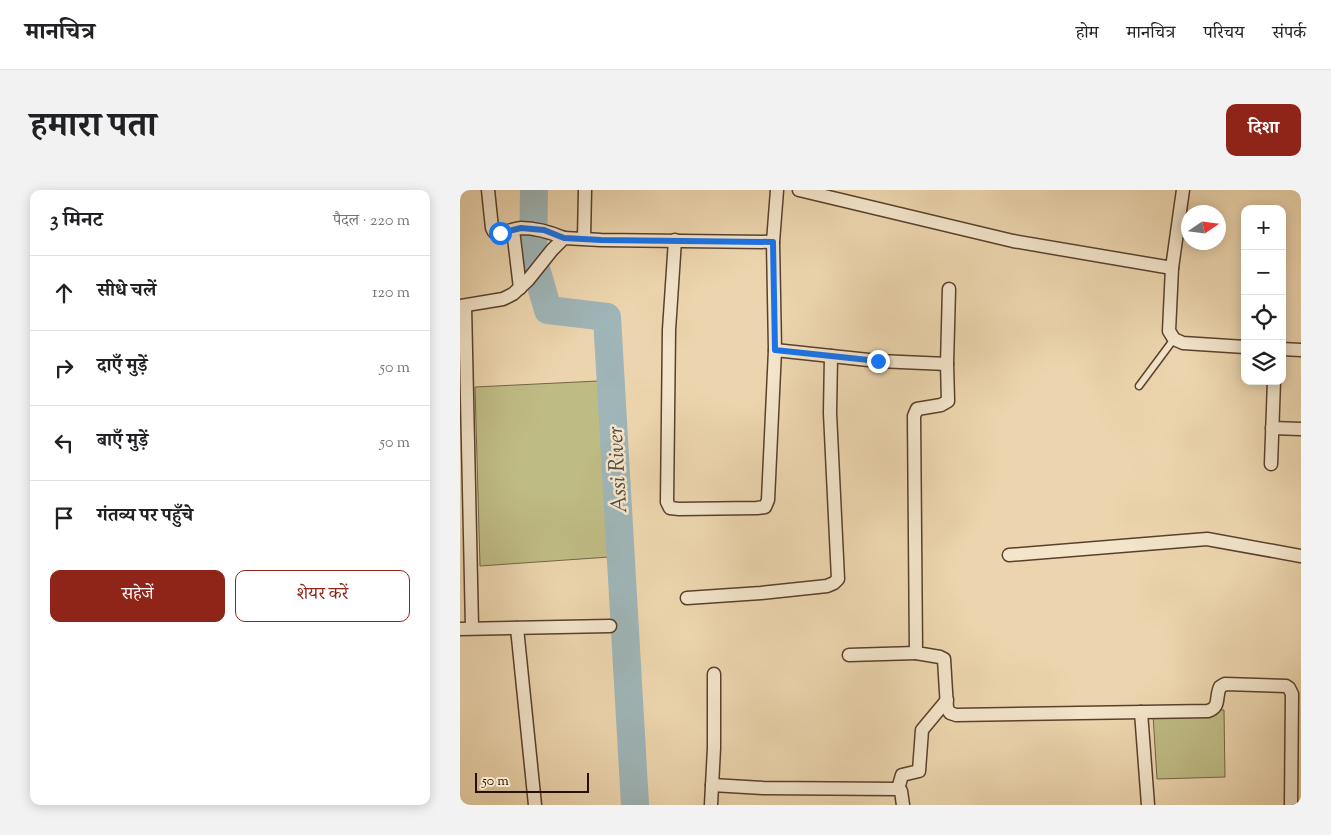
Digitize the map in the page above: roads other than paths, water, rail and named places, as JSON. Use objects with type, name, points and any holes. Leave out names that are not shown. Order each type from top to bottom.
[{"type":"street","points":[[488,190],[494,232],[500,233],[517,229],[544,230],[564,238],[773,242]]},
{"type":"street","points":[[584,238],[585,190]]},
{"type":"street","points":[[675,240],[669,330],[667,502],[670,508],[757,508],[765,506],[768,500],[775,350],[773,242],[777,190]]},
{"type":"street","points":[[799,190],[1013,241],[1172,268]]},
{"type":"street","points":[[1183,190],[1172,268],[1170,331],[1174,339],[1183,343],[1241,347]]},
{"type":"street","points":[[517,229],[524,284]]},
{"type":"street","points":[[564,238],[524,284],[503,299],[462,306],[466,628],[610,626]]},
{"type":"street","points":[[916,653],[914,416],[917,410],[941,405],[948,401],[949,288]]},
{"type":"street","points":[[1286,349],[1301,350]]},
{"type":"street","points":[[775,350],[878,361],[947,364]]},
{"type":"street","points":[[687,598],[827,586],[838,579],[831,457],[831,356]]},
{"type":"street","points":[[1271,464],[1274,385]]},
{"type":"street","points":[[1272,428],[1301,429]]},
{"type":"street","points":[[1009,555],[1206,540],[1301,556]]},
{"type":"street","points":[[517,628],[536,805]]},
{"type":"street","points":[[848,655],[916,653],[940,656],[944,659],[947,708],[950,713],[956,715],[1208,711],[1214,709],[1217,704],[1220,686],[1225,684],[1282,686],[1289,688],[1292,694],[1291,805]]},
{"type":"street","points":[[711,805],[715,722],[714,674]]},
{"type":"street","points":[[898,790],[902,774],[919,771],[922,730],[947,700]]},
{"type":"street","points":[[1141,712],[1148,805]]},
{"type":"street","points":[[712,785],[763,788],[898,790],[901,791],[903,805]]},
{"type":"lane","points":[[1138,386],[1174,339]]},
{"type":"waterway","name":"Assi River","points":[[534,190],[533,258],[548,310],[607,317],[635,805]]}]
